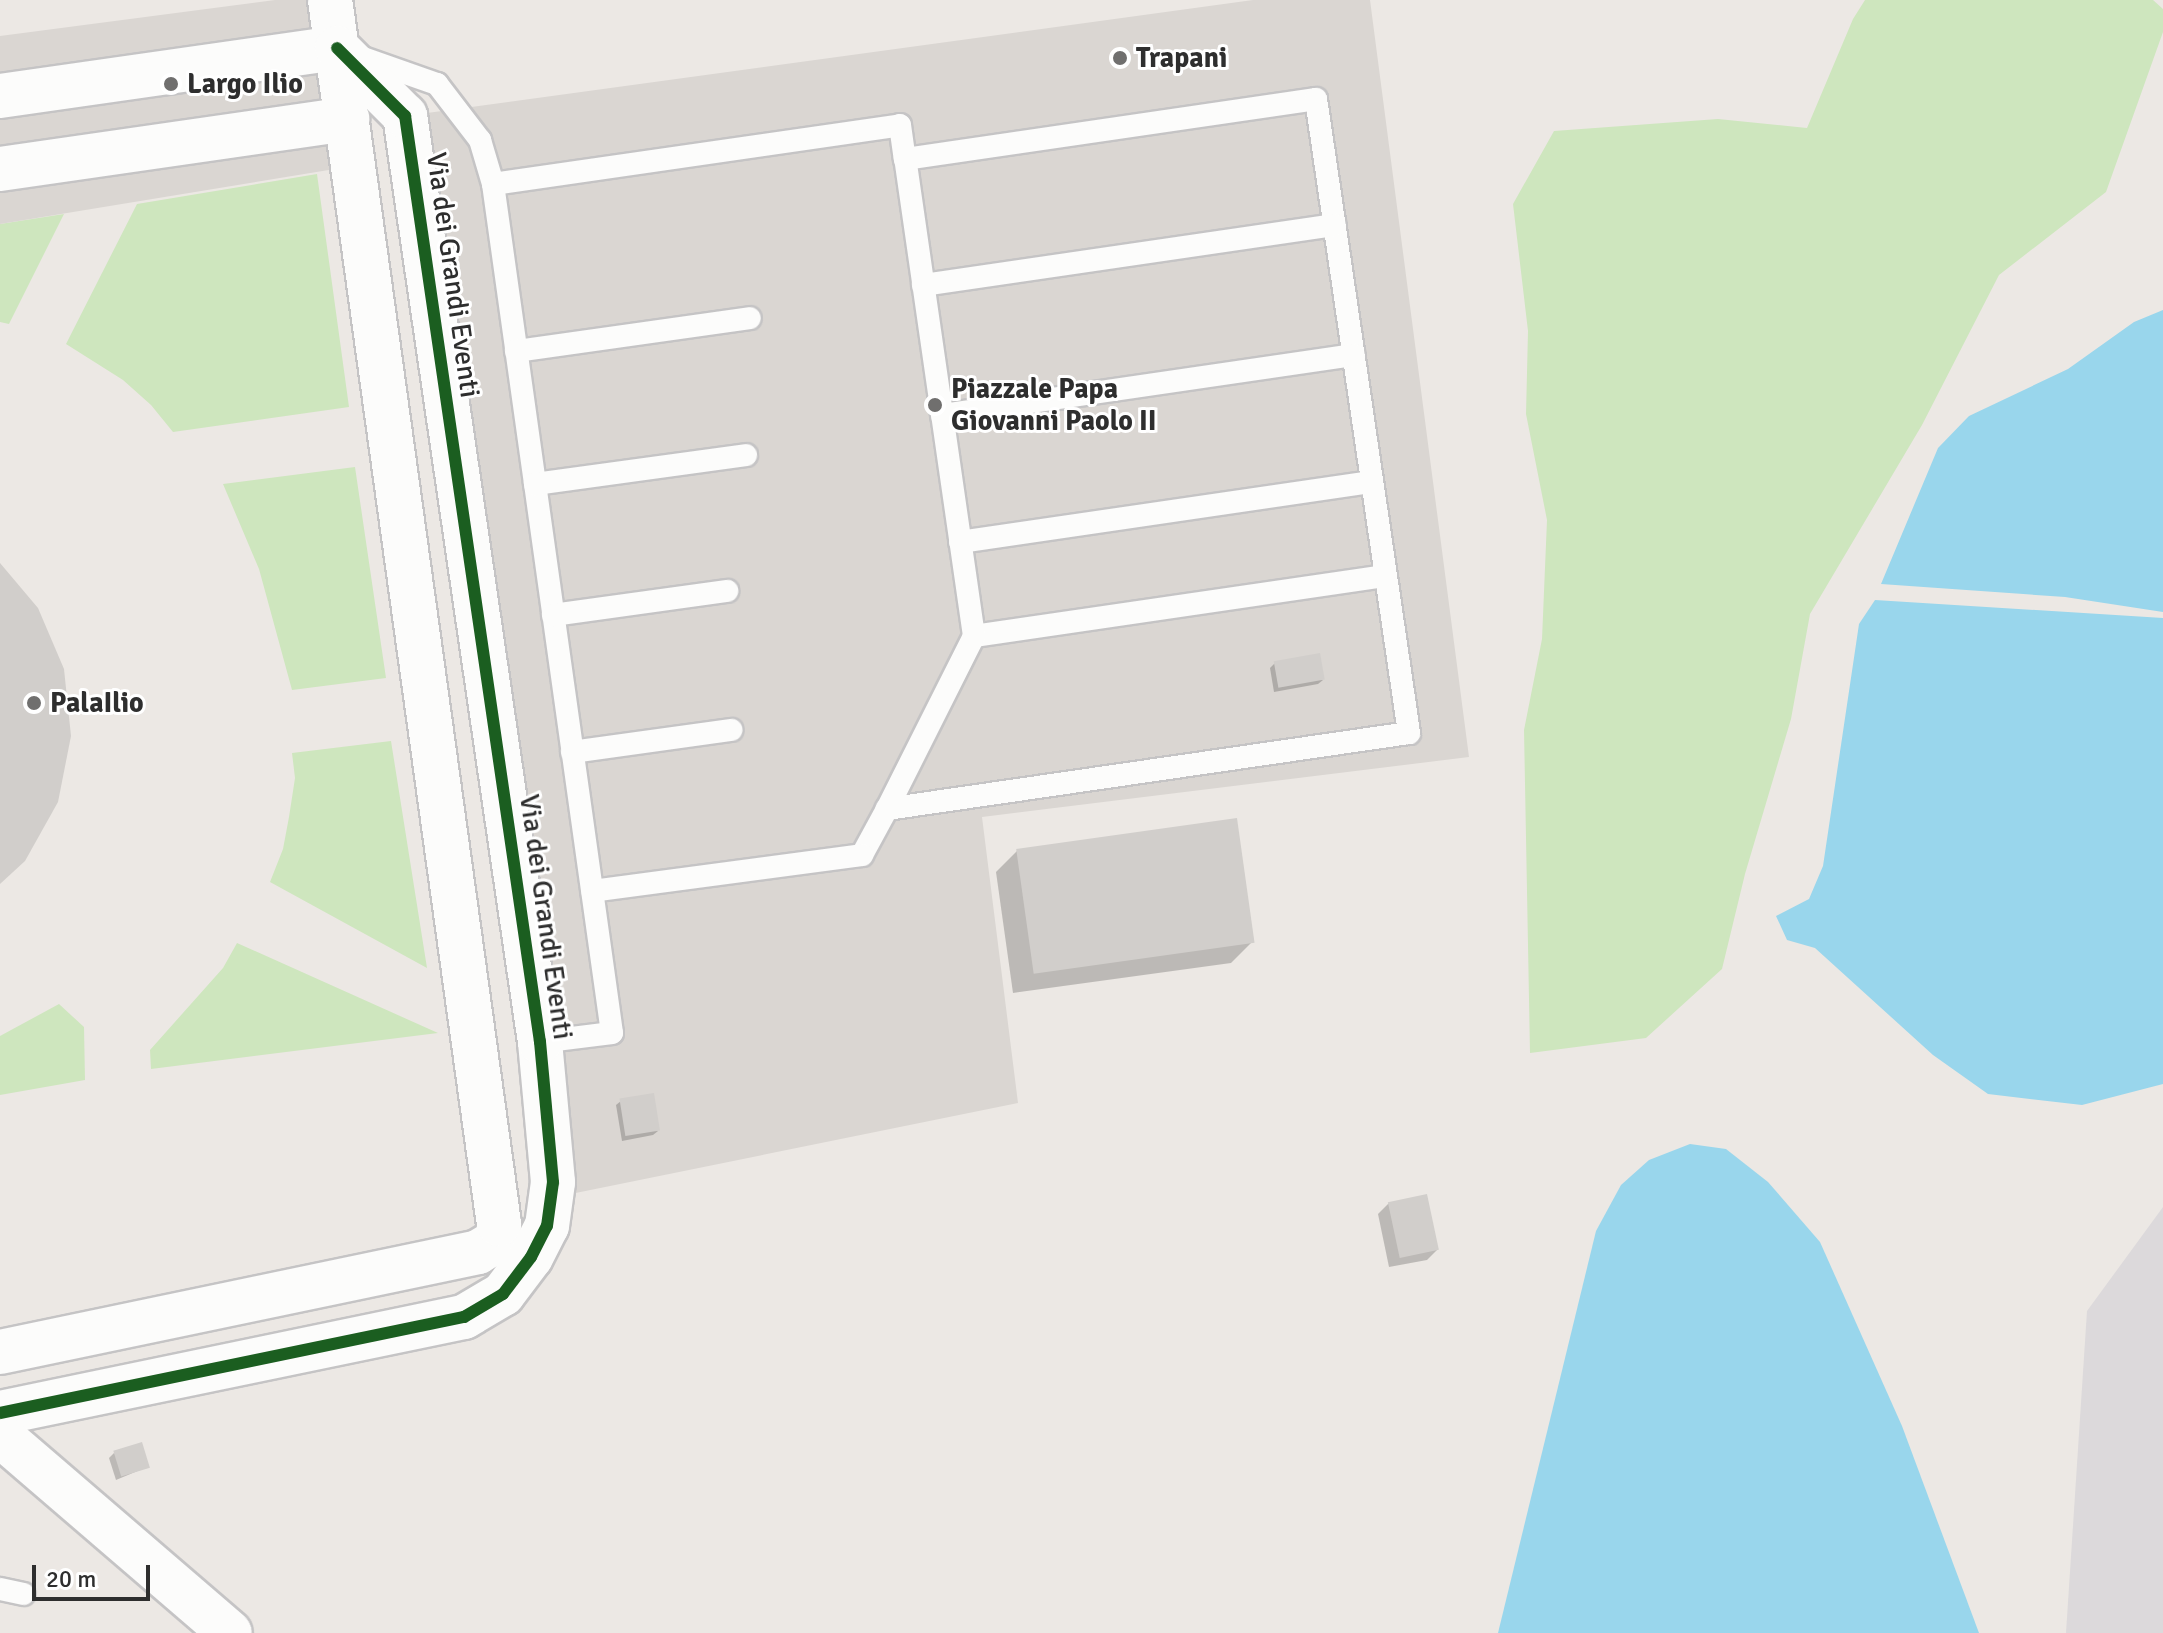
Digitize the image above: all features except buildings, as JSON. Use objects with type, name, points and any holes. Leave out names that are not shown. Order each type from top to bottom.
[{"type":"street","points":[[0,1352],[478,1252],[498,1240],[499,1224],[330,0]]},
{"type":"street","points":[[0,96],[337,48]]},
{"type":"street","name":"Via dei Grandi Eventi","points":[[0,1413],[464,1317],[503,1294],[531,1257],[547,1226],[553,1182],[540,1042],[405,116],[337,48]]},
{"type":"street","points":[[0,169],[347,119]]},
{"type":"street","points":[[427,705],[490,695]]},
{"type":"street","points":[[171,1317],[183,1376]]},
{"type":"street","points":[[0,1435],[230,1633]]},
{"type":"lane","points":[[337,48],[437,84],[480,140],[493,184],[612,1033],[540,1042]]},
{"type":"lane","points":[[887,809],[1409,733],[1316,99],[905,159]]},
{"type":"lane","points":[[493,184],[900,125],[974,636],[862,855],[592,891]]},
{"type":"lane","points":[[923,285],[1335,225]]},
{"type":"lane","points":[[516,351],[750,318]]},
{"type":"lane","points":[[942,415],[1354,355]]},
{"type":"lane","points":[[535,484],[746,455]]},
{"type":"lane","points":[[960,542],[1372,482]]},
{"type":"lane","points":[[974,636],[1386,576]]},
{"type":"lane","points":[[553,615],[727,591]]},
{"type":"lane","points":[[572,752],[731,730]]},
{"type":"lane","points":[[0,1589],[23,1594]]},
{"type":"shaded area","name":"Largo Ilio","points":[[275,0],[330,0],[353,166],[0,224],[0,36]]},
{"type":"shaded area","name":"Piazzale Papa Giovanni Paolo II","points":[[1253,0],[1370,0],[1469,757],[982,817],[1018,1103],[551,1198],[405,116]]},
{"type":"shaded area","points":[[2163,1207],[2163,1633],[2066,1633],[2087,1311]]},
{"type":"green space","points":[[1865,0],[2153,0],[2163,9],[2163,32],[2106,192],[1999,275],[1922,425],[1810,614],[1791,719],[1745,874],[1722,969],[1646,1038],[1530,1053],[1524,730],[1542,639],[1547,520],[1526,414],[1528,331],[1513,204],[1554,131],[1718,119],[1807,128],[1853,19]]},
{"type":"green space","points":[[317,174],[349,407],[173,432],[151,405],[123,380],[66,344],[137,204]]},
{"type":"green space","points":[[64,214],[9,324],[0,322],[0,224]]},
{"type":"green space","points":[[355,467],[386,678],[292,690],[259,569],[223,484]]},
{"type":"green space","points":[[391,741],[427,968],[270,882],[283,849],[289,817],[295,778],[292,753]]},
{"type":"green space","points":[[237,943],[438,1033],[151,1069],[150,1050],[223,968]]},
{"type":"green space","points":[[59,1004],[84,1027],[85,1080],[0,1095],[0,1036]]},
{"type":"water","points":[[2163,310],[2163,612],[2065,597],[1881,584],[1938,448],[1969,416],[2068,369],[2134,322]]},
{"type":"water","points":[[1875,600],[2163,618],[2163,1084],[2082,1105],[1988,1094],[1933,1055],[1815,948],[1787,940],[1776,916],[1809,899],[1823,866],[1859,624]]},
{"type":"water","points":[[1690,1144],[1726,1149],[1768,1182],[1820,1242],[1902,1426],[1979,1633],[1498,1633],[1596,1231],[1621,1185],[1649,1160]]},
{"type":"cycle path","points":[[0,1413],[464,1317],[503,1294],[531,1257],[547,1226],[553,1182],[540,1042],[405,116],[337,48]]},
{"type":"place","name":"Trapani","points":[[1120,58]]},
{"type":"place","name":"Largo Ilio","points":[[171,84]]},
{"type":"place","name":"Piazzale Papa Giovanni Paolo II","points":[[935,405]]},
{"type":"place","name":"PalaIlio","points":[[34,703]]}]
